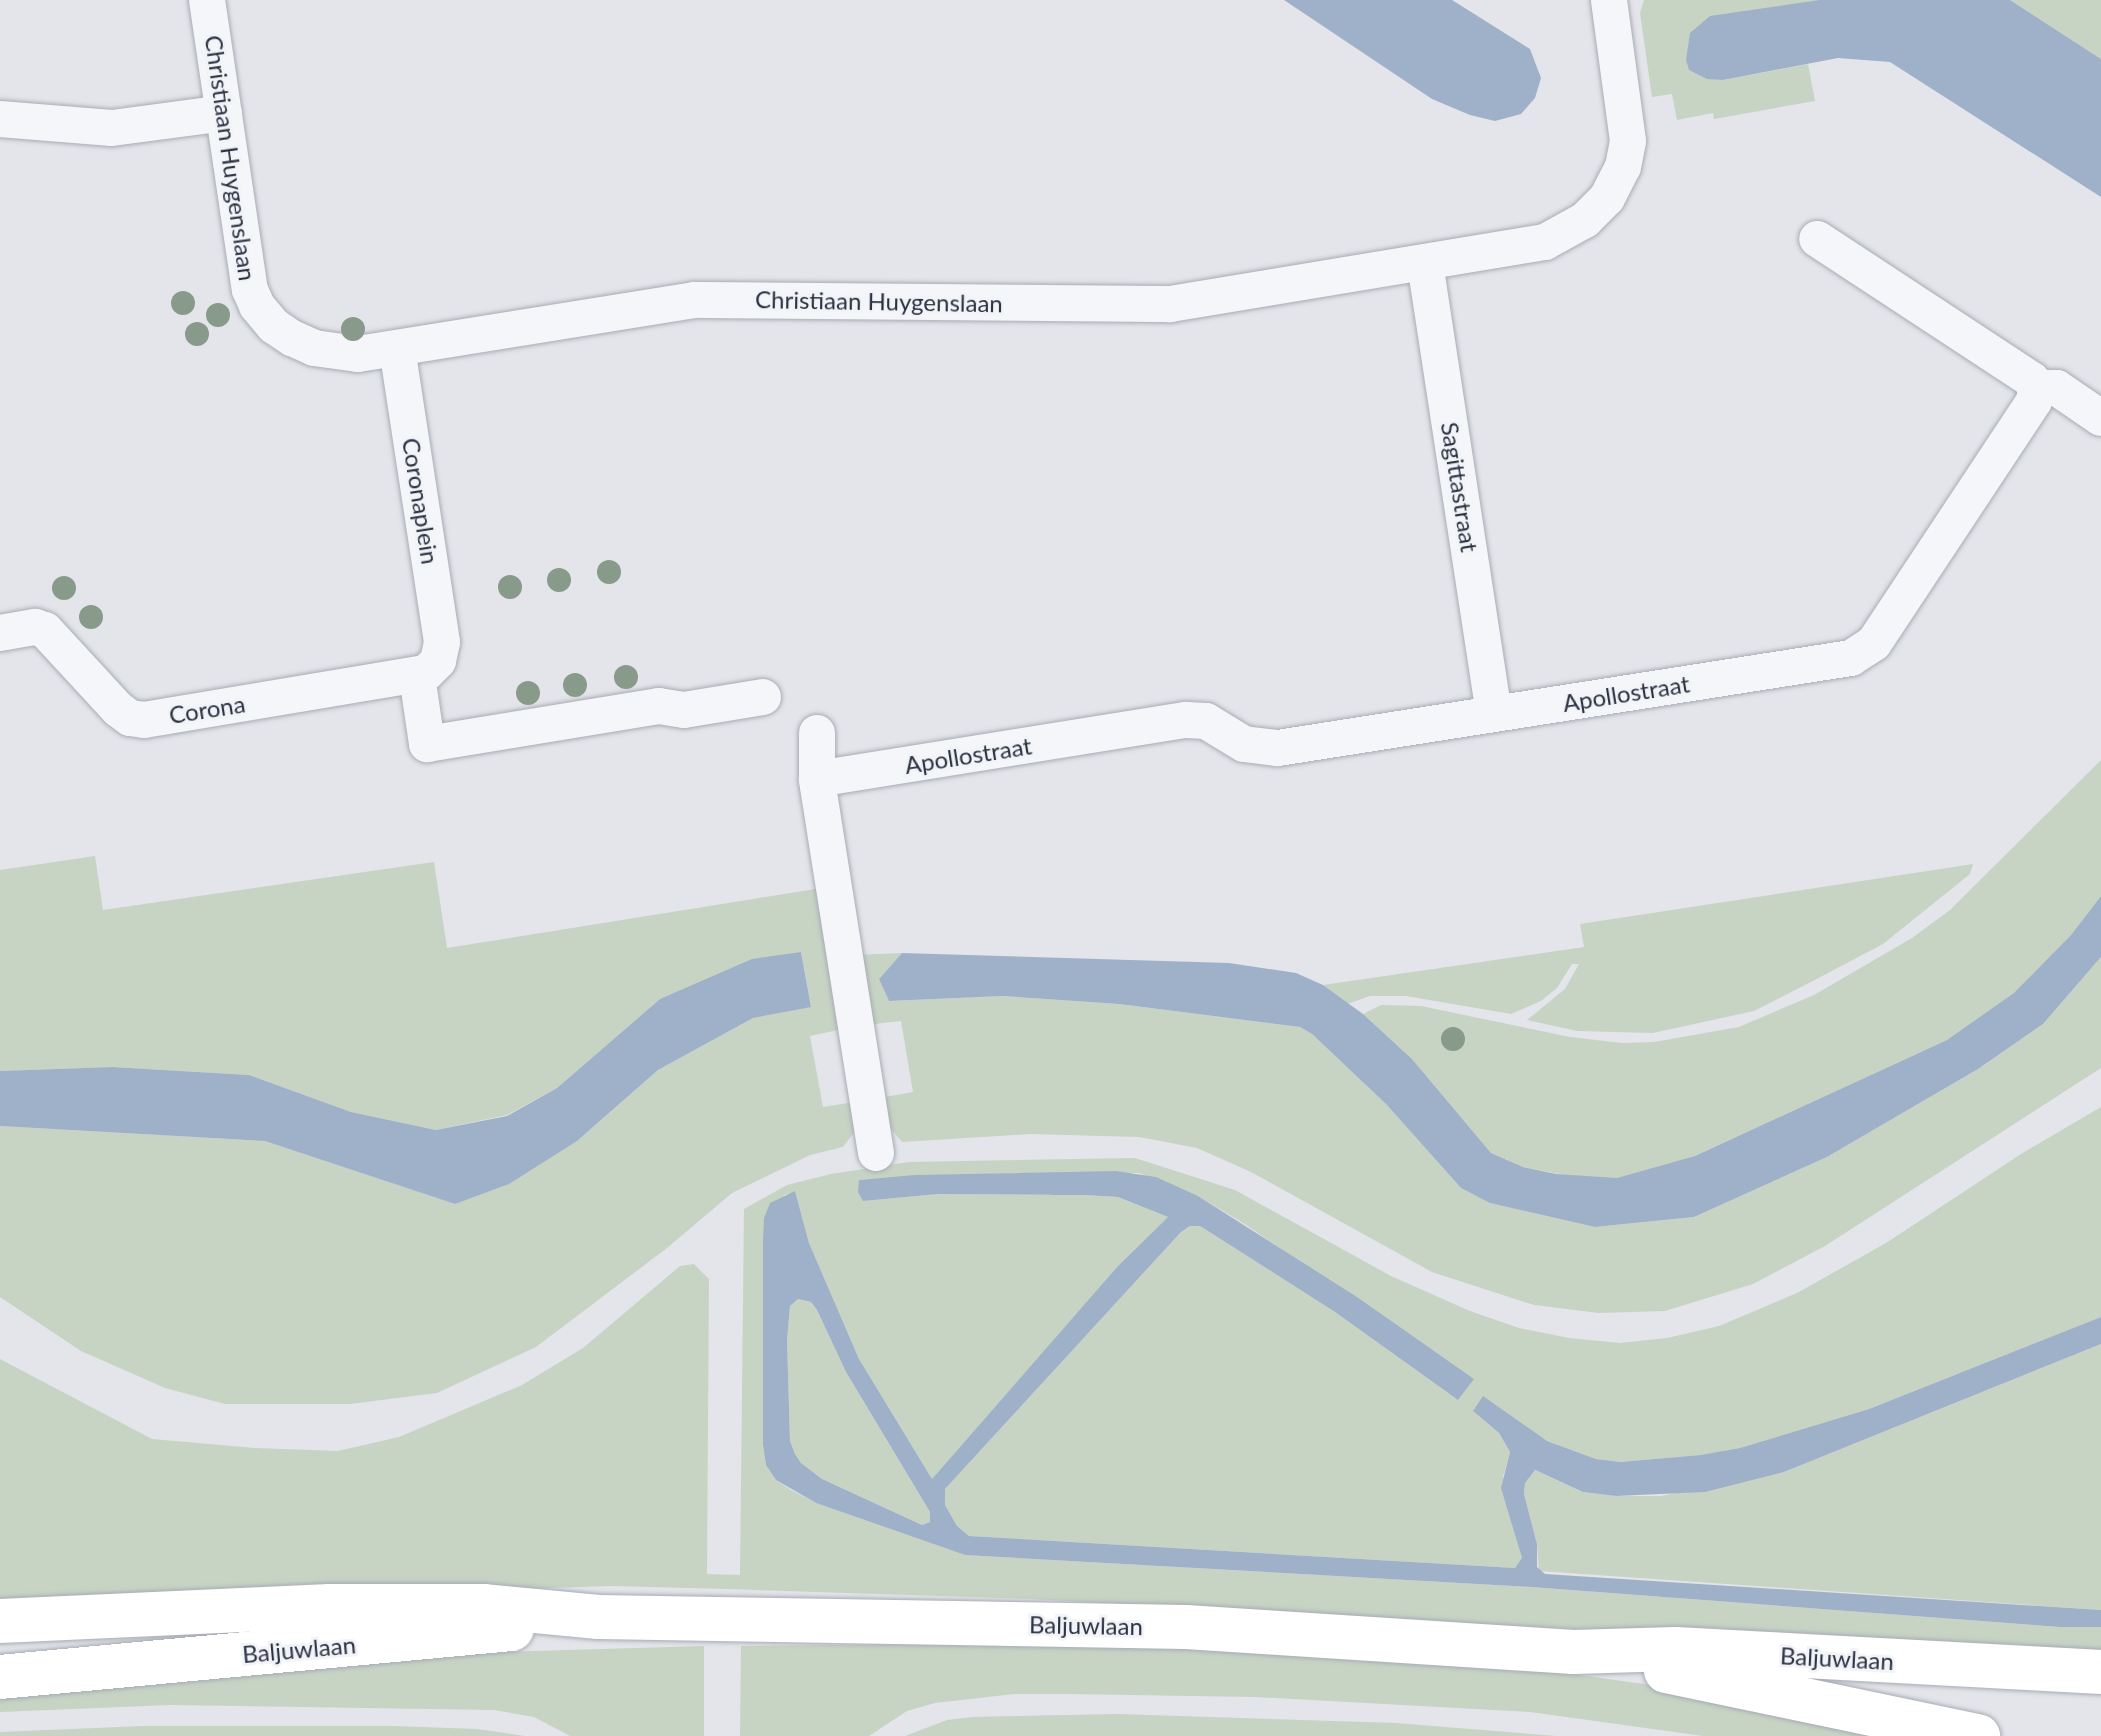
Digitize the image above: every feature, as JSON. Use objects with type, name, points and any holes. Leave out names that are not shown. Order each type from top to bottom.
[{"type":"main road","name":"Baljuwlaan","points":[[0,1621],[330,1606],[484,1606],[598,1617],[1186,1627],[1573,1652],[1676,1649],[2101,1672]]},
{"type":"main road","name":"Baljuwlaan","points":[[0,1677],[463,1636],[598,1617]]},
{"type":"main road","name":"Baljuwlaan","points":[[1573,1652],[1978,1736]]},
{"type":"street","name":"Christiaan Huygenslaan","points":[[207,0],[245,267],[257,306],[274,326],[314,348],[358,354],[695,300],[1170,304],[1545,242],[1585,220],[1607,198],[1623,167],[1628,141],[1610,1]]},
{"type":"street","points":[[0,119],[112,128],[224,113]]},
{"type":"street","points":[[1817,239],[2032,380],[2036,388],[2057,388],[2101,418]]},
{"type":"street","name":"Sagittastraat","points":[[1425,263],[1494,712]]},
{"type":"street","name":"Coronaplein","points":[[397,348],[429,665],[427,744],[659,706],[684,710],[763,697]]},
{"type":"street","name":"Apollostraat","points":[[817,779],[1186,720],[1206,721],[1244,744],[1278,748],[1820,663],[1865,651],[1874,643],[2034,401],[2036,388]]},
{"type":"street","name":"Corona","points":[[0,633],[35,627],[45,630],[118,709],[130,718],[144,720],[429,665]]},
{"type":"street","points":[[817,733],[817,779],[876,1153]]},
{"type":"green space","points":[[1644,0],[1819,0],[1710,17],[1723,80],[1808,64],[1815,101],[1714,119],[1713,113],[1677,120],[1672,94],[1652,97],[1640,13]]},
{"type":"green space","points":[[2010,0],[2101,0],[2101,59]]},
{"type":"green space","points":[[2101,760],[2101,896],[2071,935],[2014,994],[1947,1040],[1695,1156],[1653,1171],[1617,1178],[1585,1179],[1523,1167],[1491,1153],[1412,1059],[1363,1014],[1381,1005],[1421,1006],[1570,1037],[1622,1043],[1654,1042],[1739,1027],[1814,995],[1912,938],[1950,910]]},
{"type":"green space","points":[[95,856],[103,910],[434,862],[447,948],[822,888],[843,1029],[810,1036],[823,1107],[854,1102],[859,1126],[843,1147],[810,1155],[732,1193],[667,1248],[536,1347],[437,1393],[350,1404],[225,1404],[165,1388],[81,1351],[0,1297],[0,1126],[266,1141],[455,1204],[577,1141],[658,1070],[753,1018],[811,1006],[801,952],[660,999],[557,1088],[507,1115],[436,1130],[351,1112],[249,1075],[112,1067],[0,1071],[0,870]]},
{"type":"green space","points":[[1973,864],[1970,874],[1883,944],[1754,1011],[1653,1033],[1577,1031],[1527,1020],[1565,989],[1579,964],[1572,964],[1557,988],[1541,1001],[1511,1014],[1406,996],[1370,996],[1347,1004],[1323,985],[1584,947],[1580,924]]},
{"type":"green space","points":[[902,953],[879,979],[889,1001],[1003,996],[1119,1004],[1300,1027],[1312,1034],[1386,1104],[1461,1188],[1491,1203],[1595,1227],[1694,1217],[1827,1157],[1978,1069],[2043,1024],[2101,957],[2101,1068],[1825,1246],[1753,1284],[1665,1311],[1599,1313],[1534,1305],[1432,1272],[1251,1172],[1197,1148],[1139,1137],[1030,1134],[902,1142],[881,1117],[879,1098],[913,1092],[901,1021],[866,1025],[855,955]]},
{"type":"green space","points":[[2101,1107],[2101,1317],[1869,1409],[1740,1448],[1700,1455],[1619,1462],[1596,1459],[1547,1441],[1524,1427],[1473,1411],[1499,1433],[1510,1452],[1503,1477],[1522,1559],[1515,1568],[969,1536],[957,1526],[945,1505],[945,1489],[1181,1232],[1190,1226],[1200,1226],[1335,1312],[1458,1400],[1473,1379],[1243,1223],[1198,1196],[1139,1173],[966,1174],[859,1180],[863,1201],[938,1194],[1084,1195],[1118,1197],[1168,1217],[1117,1267],[932,1479],[859,1359],[809,1243],[795,1192],[784,1195],[763,1241],[763,1445],[766,1465],[776,1480],[791,1490],[816,1503],[965,1555],[1531,1587],[2060,1627],[2101,1627],[2101,1659],[1032,1599],[612,1586],[0,1605],[0,1359],[152,1439],[338,1451],[399,1437],[522,1385],[583,1348],[680,1266],[694,1264],[709,1279],[707,1574],[740,1575],[744,1209],[787,1185],[831,1174],[909,1162],[1135,1158],[1235,1190],[1391,1276],[1470,1311],[1519,1328],[1569,1338],[1620,1343],[1667,1338],[1719,1326],[1797,1293],[1886,1243],[2021,1154]]},
{"type":"green space","points":[[798,1299],[811,1302],[817,1310],[846,1372],[930,1512],[930,1522],[922,1525],[822,1479],[801,1463],[795,1454],[790,1441],[787,1340],[790,1306]]},
{"type":"green space","points":[[2101,1344],[2101,1610],[1539,1571],[1537,1544],[1524,1494],[1525,1483],[1534,1470],[1583,1492],[1616,1496],[1661,1496],[1784,1472]]},
{"type":"green space","points":[[704,1646],[704,1736],[570,1736],[534,1717],[494,1710],[169,1705],[0,1712],[0,1686],[337,1657]]},
{"type":"green space","points":[[741,1646],[1131,1646],[1551,1671],[1708,1693],[1874,1736],[1703,1736],[1530,1712],[1254,1697],[1014,1694],[935,1703],[907,1711],[869,1736],[740,1736]]},
{"type":"green space","points":[[1118,1714],[1396,1723],[1556,1736],[905,1736],[947,1720],[972,1717]]},
{"type":"green space","points":[[143,1726],[395,1726],[477,1729],[525,1736],[0,1736],[0,1732]]},
{"type":"water","points":[[1284,0],[1452,0],[1530,49],[1541,78],[1535,98],[1521,114],[1495,121],[1470,115],[1432,99]]},
{"type":"water","points":[[1819,0],[2010,0],[2101,59],[2101,197],[1890,62],[1838,58],[1723,80],[1707,79],[1689,70],[1686,60],[1690,33],[1710,16]]},
{"type":"water","points":[[2101,896],[2101,957],[2043,1024],[1978,1069],[1827,1157],[1694,1217],[1595,1227],[1490,1203],[1461,1188],[1386,1104],[1312,1034],[1300,1027],[1119,1004],[1003,996],[889,1001],[879,979],[902,953],[1229,963],[1296,973],[1323,985],[1363,1014],[1412,1059],[1491,1153],[1523,1167],[1556,1174],[1617,1178],[1695,1156],[1947,1040],[2014,993],[2071,935]]},
{"type":"water","points":[[801,952],[811,1007],[753,1018],[658,1070],[577,1141],[509,1184],[455,1204],[265,1141],[0,1126],[0,1071],[112,1067],[249,1075],[351,1112],[436,1130],[507,1116],[557,1088],[660,999],[752,959]]},
{"type":"water","points":[[1116,1171],[1156,1177],[1198,1196],[1357,1297],[1474,1379],[1458,1400],[1335,1312],[1200,1226],[1190,1226],[1181,1232],[945,1489],[945,1505],[957,1526],[969,1536],[1515,1568],[1522,1558],[1501,1488],[1510,1452],[1499,1433],[1473,1411],[1483,1396],[1547,1441],[1596,1459],[1620,1462],[1700,1455],[1740,1448],[1869,1409],[2101,1317],[2101,1344],[1784,1472],[1705,1492],[1616,1496],[1583,1492],[1535,1470],[1525,1483],[1524,1494],[1537,1544],[1537,1567],[1545,1574],[2101,1610],[2101,1627],[2060,1627],[1531,1587],[965,1555],[816,1503],[776,1480],[766,1465],[763,1445],[763,1241],[764,1218],[770,1203],[795,1191],[809,1243],[859,1359],[932,1479],[1117,1267],[1168,1217],[1118,1197],[938,1194],[863,1201],[858,1192],[859,1180],[915,1175]],"holes":[[[798,1299],[811,1302],[846,1372],[930,1512],[930,1522],[922,1525],[822,1479],[801,1463],[795,1454],[790,1441],[787,1340],[790,1306]]]}]
